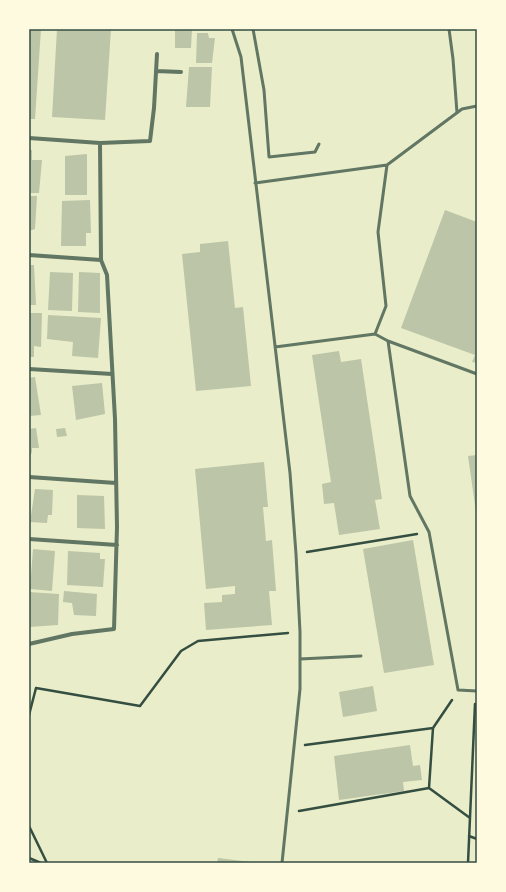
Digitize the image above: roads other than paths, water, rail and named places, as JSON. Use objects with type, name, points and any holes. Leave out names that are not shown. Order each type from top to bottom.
[{"type":"street","points":[[29,138],[100,143],[150,141],[154,108],[157,54]]},
{"type":"street","points":[[156,71],[181,72]]},
{"type":"street","points":[[29,644],[72,634],[114,629],[117,545],[116,483],[107,275],[101,260],[100,143]]},
{"type":"street","points":[[29,255],[101,260]]},
{"type":"street","points":[[29,369],[112,374]]},
{"type":"street","points":[[29,477],[116,483]]},
{"type":"street","points":[[29,539],[117,545]]},
{"type":"lane","points":[[232,29],[241,57],[290,473],[296,554],[300,632],[300,689],[282,863]]},
{"type":"lane","points":[[253,29],[264,90],[269,157],[315,152],[319,144]]},
{"type":"lane","points":[[449,29],[458,113]]},
{"type":"lane","points":[[255,183],[387,165],[462,109],[477,106]]},
{"type":"lane","points":[[375,334],[386,306],[378,232],[387,165]]},
{"type":"lane","points":[[275,346],[375,334],[388,341],[477,374]]},
{"type":"lane","points":[[388,341],[410,496],[429,532],[458,690],[476,691]]},
{"type":"lane","points":[[300,659],[361,656]]}]
